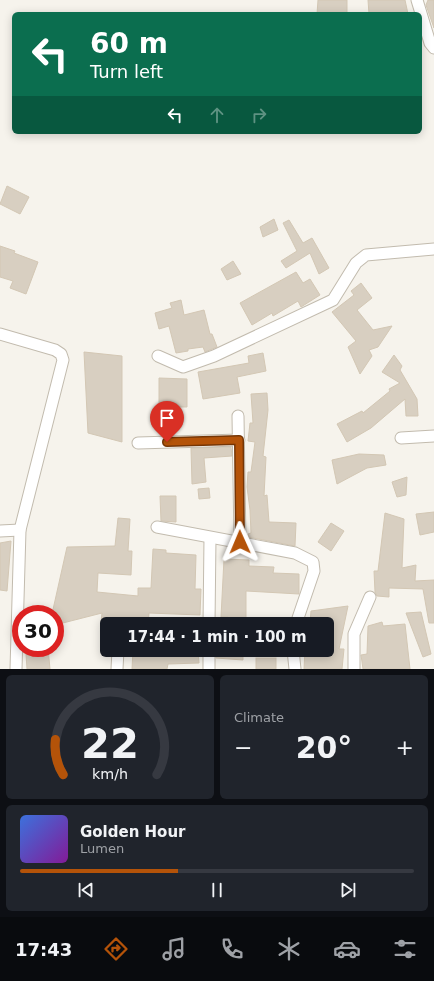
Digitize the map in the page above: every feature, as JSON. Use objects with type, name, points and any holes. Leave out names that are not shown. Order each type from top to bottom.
[{"type":"street","points":[[417,0],[421,12]]},
{"type":"street","points":[[422,17],[430,43],[434,48]]},
{"type":"street","points":[[158,356],[183,368],[214,356],[333,300],[356,262],[366,255],[434,249]]},
{"type":"street","points":[[0,334],[55,350],[61,354],[63,360],[20,530],[16,669]]},
{"type":"street","points":[[238,416],[240,542]]},
{"type":"street","points":[[401,438],[434,436]]},
{"type":"street","points":[[138,444],[239,440]]},
{"type":"street","points":[[157,527],[295,553],[313,562],[314,570],[298,617]]},
{"type":"street","points":[[0,531],[20,530]]},
{"type":"street","points":[[209,617],[210,538]]},
{"type":"street","points":[[354,669],[354,634],[370,597]]},
{"type":"street","points":[[117,669],[118,657]]},
{"type":"street","points":[[209,657],[209,669]]},
{"type":"street","points":[[294,657],[295,669]]},
{"type":"building","points":[[318,0],[347,0],[347,12],[317,12]]},
{"type":"building","points":[[368,0],[405,0],[408,12],[369,12]]},
{"type":"building","points":[[428,0],[434,0],[434,28],[426,5]]},
{"type":"building","points":[[7,186],[29,197],[20,214],[0,204]]},
{"type":"building","points":[[274,219],[278,230],[263,237],[260,227]]},
{"type":"building","points":[[289,220],[303,243],[312,238],[329,268],[319,274],[310,253],[286,268],[281,261],[297,251],[283,223]]},
{"type":"building","points":[[0,246],[15,251],[14,253],[38,262],[26,294],[10,288],[13,281],[0,277]]},
{"type":"building","points":[[233,261],[241,274],[227,280],[221,269]]},
{"type":"building","points":[[296,272],[303,283],[310,279],[320,295],[301,307],[298,301],[273,316],[272,313],[252,325],[240,303]]},
{"type":"building","points":[[361,283],[372,298],[357,310],[373,330],[392,326],[378,347],[369,350],[372,356],[360,374],[348,347],[356,341],[332,312],[354,295],[351,291]]},
{"type":"building","points":[[181,300],[184,315],[204,310],[210,334],[212,334],[217,347],[205,352],[203,347],[188,349],[188,351],[176,353],[169,326],[159,329],[155,313],[172,308],[170,303]]},
{"type":"building","points":[[84,352],[122,356],[122,442],[88,433]]},
{"type":"building","points":[[263,353],[266,371],[237,377],[240,393],[203,399],[198,372],[249,363],[248,356]]},
{"type":"building","points":[[394,355],[402,366],[400,370],[417,399],[418,416],[406,416],[405,399],[371,428],[347,442],[337,424],[362,411],[363,413],[390,391],[389,389],[400,383],[382,372]]},
{"type":"building","points":[[159,378],[187,379],[187,407],[159,407]]},
{"type":"building","points":[[267,393],[268,410],[263,456],[266,457],[264,496],[267,495],[269,522],[296,523],[295,546],[248,537],[248,534],[251,533],[247,487],[248,472],[251,472],[255,442],[248,441],[250,423],[253,423],[251,394]]},
{"type":"building","points":[[231,447],[232,456],[204,458],[206,482],[192,484],[191,448]]},
{"type":"building","points":[[359,454],[384,455],[386,465],[367,468],[337,484],[332,460]]},
{"type":"building","points":[[407,477],[406,495],[397,497],[392,482]]},
{"type":"building","points":[[209,488],[210,498],[199,499],[198,489]]},
{"type":"building","points":[[160,496],[176,496],[176,522],[161,521]]},
{"type":"building","points":[[434,512],[434,532],[420,535],[416,514]]},
{"type":"building","points":[[385,513],[404,519],[402,568],[416,565],[415,581],[434,580],[434,623],[429,623],[423,589],[389,588],[389,597],[377,596],[375,592],[374,571],[378,571]]},
{"type":"building","points":[[118,518],[130,519],[128,551],[132,551],[131,575],[98,573],[97,592],[138,596],[138,588],[151,588],[153,549],[166,550],[166,553],[196,555],[195,589],[201,589],[200,615],[149,613],[149,617],[102,617],[102,613],[64,623],[64,605],[54,605],[67,547],[115,546]]},
{"type":"building","points":[[331,523],[344,531],[331,551],[318,542]]},
{"type":"building","points":[[11,541],[7,591],[0,590],[0,543]]},
{"type":"building","points":[[224,559],[249,560],[249,566],[274,567],[273,573],[299,574],[299,594],[246,591],[246,617],[221,617]]},
{"type":"building","points":[[348,606],[339,649],[344,649],[342,669],[304,669],[305,657],[334,657],[334,617],[311,617],[311,611]]},
{"type":"building","points":[[421,612],[431,654],[423,657],[406,613]]},
{"type":"building","points":[[382,622],[383,626],[405,624],[410,669],[363,669],[361,655],[367,654],[368,626]]},
{"type":"building","points":[[26,657],[49,657],[50,669],[27,669]]},
{"type":"building","points":[[133,657],[199,657],[199,663],[168,664],[167,669],[132,669]]},
{"type":"building","points":[[243,657],[243,660],[216,658]]},
{"type":"building","points":[[256,658],[276,658],[276,669],[256,669]]},
{"type":"route","points":[[167,442],[239,440],[240,542]]}]
